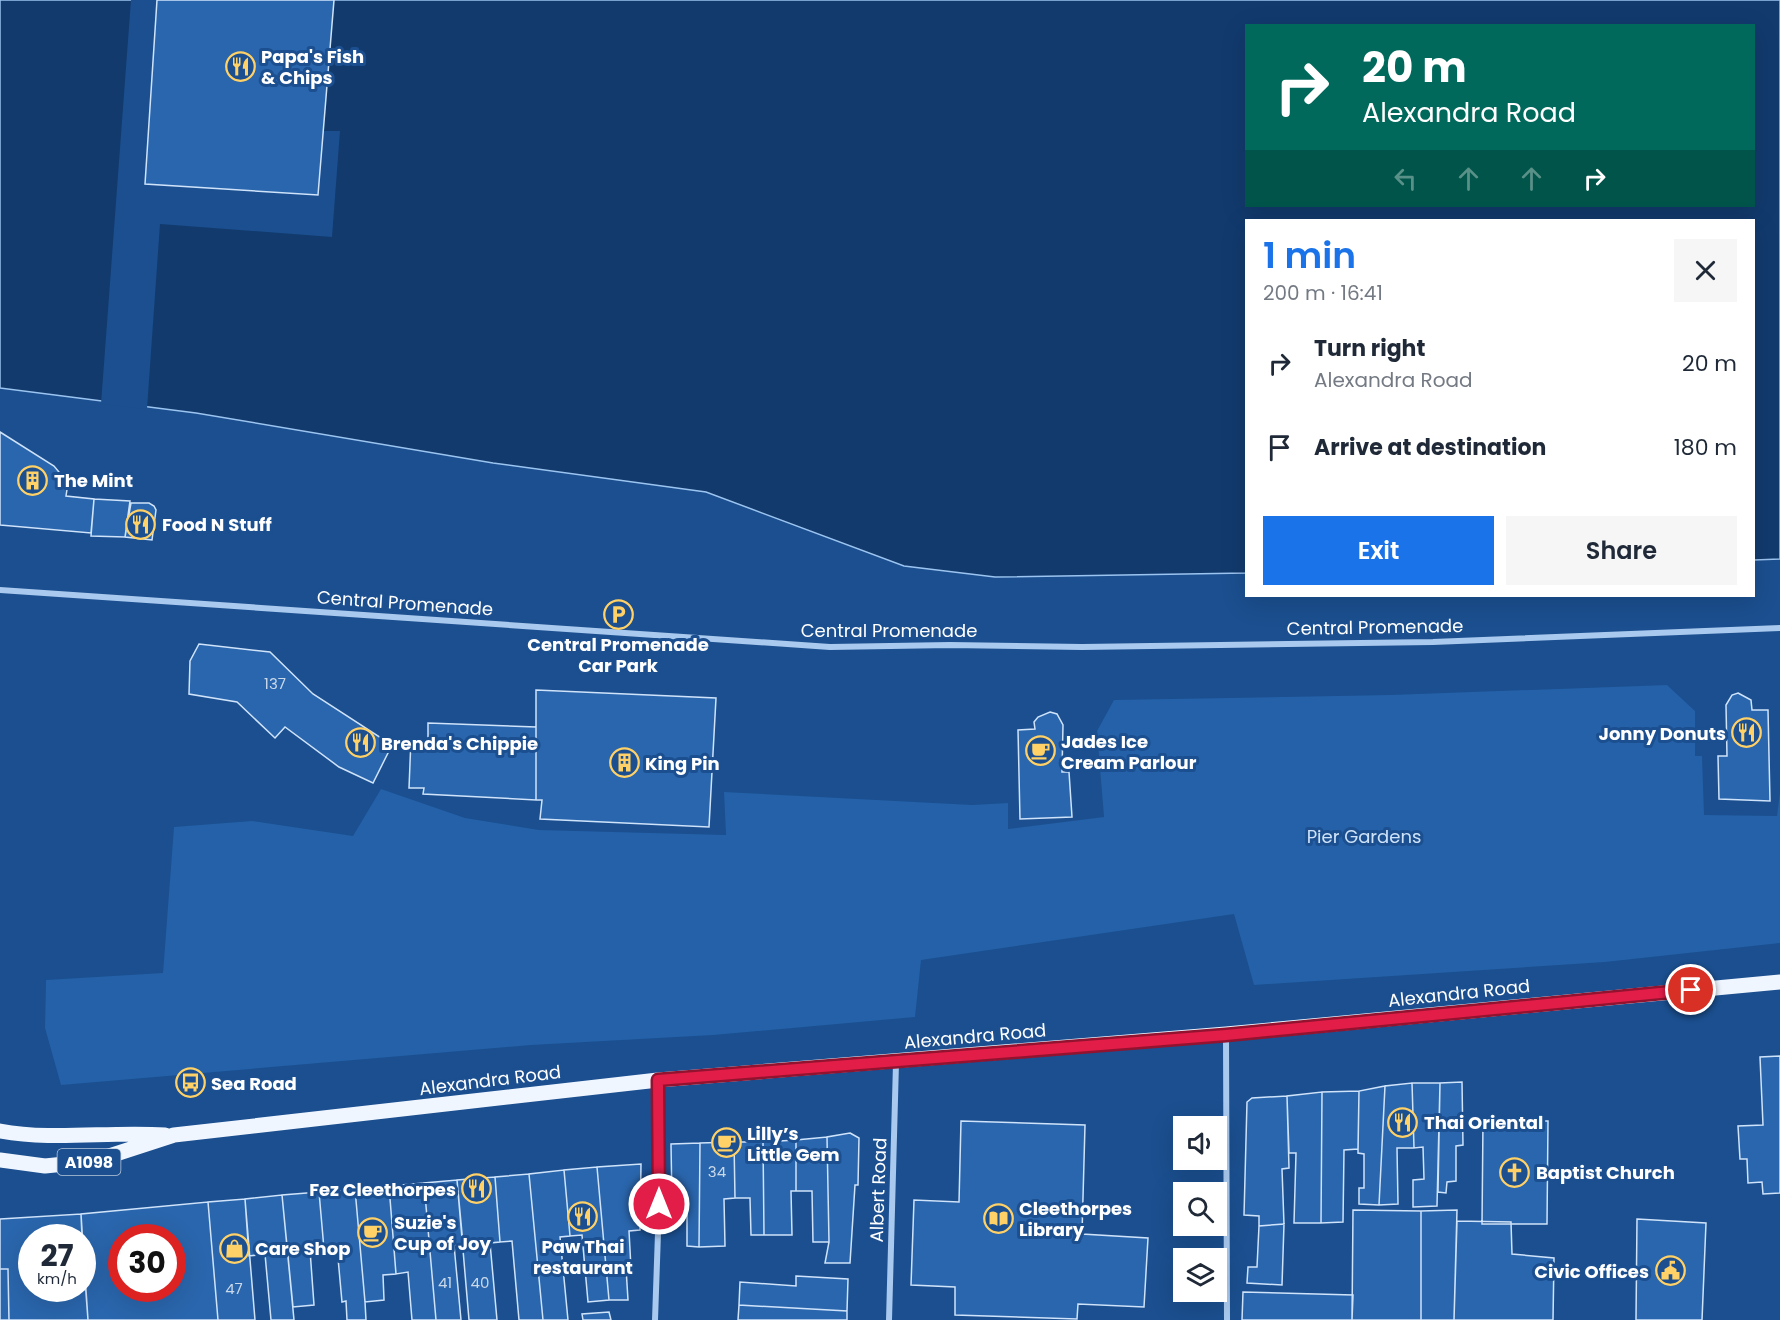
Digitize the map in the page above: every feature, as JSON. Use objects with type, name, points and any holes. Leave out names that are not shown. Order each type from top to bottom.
[{"type":"main road","name":"Alexandra Road","points":[[0,1131],[42,1135],[129,1132],[174,1135],[658,1080],[1226,1035],[1780,982]]},
{"type":"main road","name":"Alexandra Road","points":[[0,1160],[45,1166],[94,1161],[174,1135]]},
{"type":"street","name":"Central Promenade","points":[[0,590],[830,647],[950,645],[1082,647],[1433,642],[1780,628]]},
{"type":"street","points":[[1226,1035],[1227,1320]]},
{"type":"street","name":"Albert Road","points":[[889,1320],[896,1062]]},
{"type":"street","points":[[655,1320],[659,1204],[658,1080]]},
{"type":"green space","name":"Pier Gardens","points":[[1667,685],[1695,711],[1695,756],[1702,756],[1704,815],[1777,816],[1780,792],[1780,943],[1605,962],[1254,985],[1234,914],[921,960],[915,1017],[713,1035],[531,1045],[61,1085],[45,1028],[46,980],[163,973],[174,827],[252,821],[353,836],[381,789],[465,818],[539,830],[726,835],[724,792],[972,805],[1008,803],[1008,829],[1104,817],[1097,731],[1114,700],[1390,695]]},
{"type":"shaded area","points":[[0,0],[1780,0],[1780,559],[1755,560],[1755,219],[1245,219],[1245,573],[995,577],[904,566],[706,492],[493,463],[196,413],[0,388]]},
{"type":"pier","points":[[131,0],[334,0],[322,131],[340,131],[332,237],[160,224],[147,409],[101,404]]},
{"type":"building","name":"Papa's Fish & Chips","points":[[157,0],[334,0],[318,195],[145,184]]},
{"type":"building","name":"The Mint","points":[[0,432],[54,466],[68,483],[66,496],[94,499],[91,533],[0,525]]},
{"type":"building","points":[[94,499],[130,501],[125,537],[91,536]]},
{"type":"building","name":"Food N Stuff","points":[[131,503],[149,503],[154,506],[156,510],[152,540],[125,537]]},
{"type":"building","points":[[199,644],[270,652],[313,694],[392,745],[373,783],[339,767],[285,727],[275,738],[237,702],[189,694],[190,661]]},
{"type":"building","name":"King Pin","points":[[536,690],[716,698],[709,827],[540,819],[542,800],[536,800]]},
{"type":"building","name":"Jonny Donuts","points":[[1738,693],[1751,700],[1752,710],[1768,710],[1770,801],[1719,799],[1718,756],[1727,756],[1726,705],[1732,695]]},
{"type":"building","name":"Jades Ice Cream Parlour","points":[[1050,712],[1057,714],[1063,725],[1062,772],[1069,772],[1072,817],[1020,819],[1018,730],[1035,729],[1034,722],[1038,717]]},
{"type":"building","points":[[428,723],[536,727],[536,800],[423,794],[424,788],[409,788],[411,739],[428,741]]},
{"type":"building","points":[[1780,1056],[1780,1193],[1763,1194],[1762,1182],[1748,1183],[1747,1159],[1740,1159],[1738,1126],[1763,1125],[1760,1057]]},
{"type":"building","points":[[1462,1082],[1463,1145],[1456,1146],[1456,1181],[1447,1182],[1446,1193],[1438,1192],[1440,1083]]},
{"type":"building","points":[[1412,1083],[1414,1148],[1397,1148],[1398,1204],[1379,1205],[1385,1086]]},
{"type":"building","points":[[1412,1083],[1440,1083],[1437,1206],[1413,1207],[1413,1180],[1424,1179],[1423,1147],[1414,1148]]},
{"type":"building","points":[[1385,1086],[1379,1205],[1359,1204],[1359,1188],[1364,1188],[1364,1154],[1358,1153],[1359,1091]]},
{"type":"building","points":[[1359,1091],[1358,1149],[1344,1150],[1343,1222],[1321,1223],[1322,1092]]},
{"type":"building","points":[[1322,1092],[1321,1223],[1294,1223],[1296,1153],[1289,1153],[1287,1096]]},
{"type":"building","points":[[1287,1096],[1289,1168],[1282,1169],[1284,1224],[1259,1226],[1259,1216],[1244,1215],[1247,1102],[1252,1098]]},
{"type":"building","name":"Cleethorpes Library","points":[[961,1121],[1085,1125],[1082,1234],[1148,1238],[1144,1307],[1078,1304],[1077,1319],[955,1315],[955,1287],[911,1285],[914,1200],[959,1202]]},
{"type":"building","name":"Baptist Church","points":[[1483,1121],[1548,1121],[1547,1224],[1482,1224]]},
{"type":"building","points":[[850,1133],[859,1138],[858,1185],[855,1185],[850,1263],[825,1263],[829,1242],[827,1137]]},
{"type":"building","points":[[827,1137],[829,1242],[813,1242],[812,1191],[796,1191],[796,1140]]},
{"type":"building","points":[[796,1140],[796,1191],[791,1191],[792,1235],[764,1235],[763,1142]]},
{"type":"building","points":[[734,1142],[735,1198],[724,1199],[725,1246],[699,1247],[700,1143]]},
{"type":"building","points":[[734,1142],[763,1142],[764,1235],[751,1235],[750,1198],[735,1198]]},
{"type":"building","points":[[700,1143],[699,1247],[687,1246],[687,1202],[672,1202],[671,1144]]},
{"type":"building","points":[[641,1164],[640,1230],[629,1231],[631,1268],[626,1268],[628,1300],[609,1300],[597,1167]]},
{"type":"building","points":[[597,1167],[609,1300],[588,1302],[582,1235],[570,1236],[564,1170]]},
{"type":"building","points":[[564,1170],[570,1236],[560,1237],[568,1320],[543,1320],[529,1174]]},
{"type":"building","points":[[529,1174],[543,1320],[519,1320],[512,1241],[500,1242],[495,1177]]},
{"type":"building","points":[[495,1177],[500,1242],[490,1243],[497,1320],[469,1320],[457,1180]]},
{"type":"building","points":[[457,1180],[463,1244],[454,1245],[461,1320],[436,1320],[424,1183]]},
{"type":"building","points":[[424,1183],[436,1320],[412,1320],[408,1272],[396,1274],[389,1186]]},
{"type":"building","points":[[389,1186],[396,1274],[383,1275],[384,1300],[365,1302],[355,1189]]},
{"type":"building","points":[[355,1189],[366,1320],[347,1320],[346,1301],[342,1302],[337,1247],[324,1249],[319,1192]]},
{"type":"building","points":[[319,1192],[324,1249],[310,1250],[314,1305],[293,1307],[282,1195]]},
{"type":"building","points":[[282,1195],[294,1320],[271,1320],[265,1254],[249,1256],[245,1199]]},
{"type":"building","points":[[245,1199],[255,1320],[218,1320],[208,1202]]},
{"type":"building","points":[[208,1202],[218,1320],[88,1320],[87,1302],[96,1302],[96,1224],[82,1224],[81,1214]]},
{"type":"building","points":[[1353,1210],[1421,1211],[1421,1320],[1352,1320]]},
{"type":"building","points":[[1457,1210],[1454,1320],[1421,1320],[1421,1211]]},
{"type":"building","points":[[81,1214],[81,1224],[18,1224],[18,1302],[87,1302],[88,1320],[9,1320],[8,1269],[0,1269],[0,1219]]},
{"type":"building","name":"Civic Offices","points":[[1637,1219],[1706,1223],[1702,1320],[1636,1320]]},
{"type":"building","points":[[1457,1221],[1511,1222],[1512,1254],[1554,1258],[1553,1320],[1454,1320]]},
{"type":"building","points":[[1284,1224],[1282,1285],[1247,1283],[1248,1267],[1257,1267],[1259,1226]]},
{"type":"building","points":[[0,1269],[8,1269],[9,1320],[0,1320]]},
{"type":"building","points":[[796,1276],[848,1279],[847,1311],[739,1305],[740,1282],[796,1286]]},
{"type":"building","points":[[1243,1292],[1353,1295],[1352,1320],[1242,1320]]},
{"type":"building","points":[[739,1305],[847,1311],[847,1320],[738,1320]]},
{"type":"building","points":[[609,1312],[611,1320],[583,1320],[582,1314]]},
{"type":"place","name":"Papa's Fish & Chips","points":[[240,66]]},
{"type":"place","name":"The Mint","points":[[33,480]]},
{"type":"place","name":"Food N Stuff","points":[[141,524]]},
{"type":"place","name":"Central Promenade Car Park","points":[[618,615]]},
{"type":"place","name":"Jonny Donuts","points":[[1747,733]]},
{"type":"place","name":"Brenda's Chippie","points":[[360,743]]},
{"type":"place","name":"Jades Ice Cream Parlour","points":[[1040,751]]},
{"type":"place","name":"King Pin","points":[[624,763]]},
{"type":"place","name":"Sea Road","points":[[190,1083]]},
{"type":"place","name":"Thai Oriental","points":[[1403,1122]]},
{"type":"place","name":"Lilly’s Little Gem","points":[[726,1143]]},
{"type":"place","name":"Baptist Church","points":[[1515,1172]]},
{"type":"place","name":"Fez Cleethorpes","points":[[477,1189]]},
{"type":"place","name":"Paw Thai restaurant","points":[[583,1217]]},
{"type":"place","name":"Cleethorpes Library","points":[[998,1218]]},
{"type":"place","name":"Suzie's Cup of Joy","points":[[373,1232]]},
{"type":"place","name":"Care Shop","points":[[234,1248]]},
{"type":"place","name":"Civic Offices","points":[[1670,1271]]},
{"type":"route","points":[[659,1204],[658,1080],[1226,1035],[1691,990]]}]
